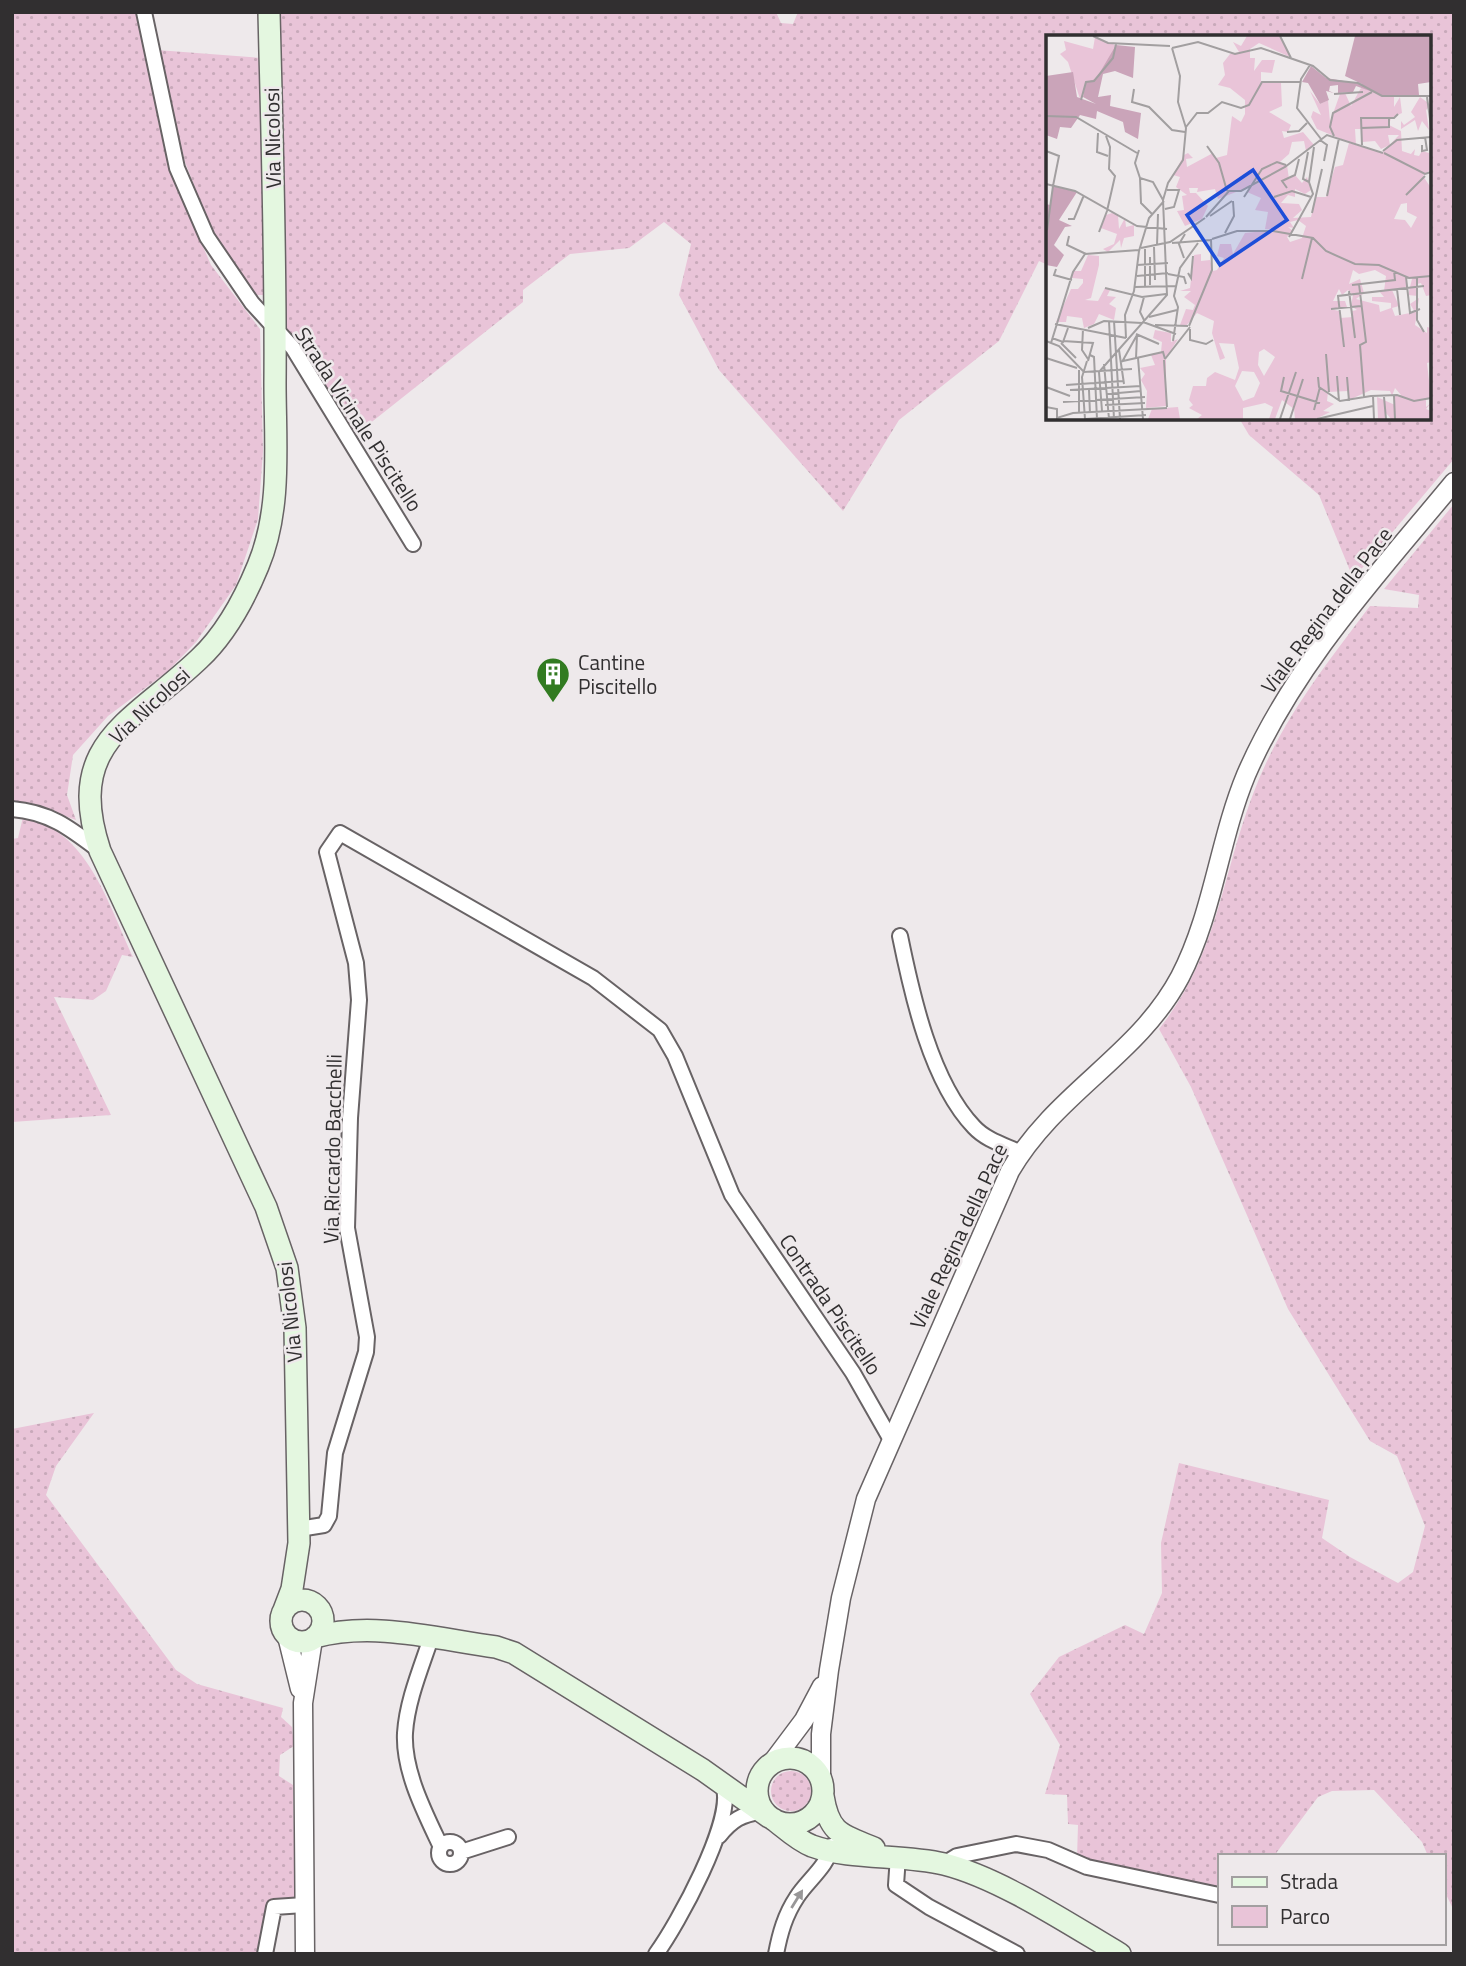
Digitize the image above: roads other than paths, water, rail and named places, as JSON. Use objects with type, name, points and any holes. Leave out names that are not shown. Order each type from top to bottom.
[{"type":"main road","name":"Via Nicolosi","points":[[269,12],[275,328],[274,501],[259,564],[240,604],[215,642],[113,734],[100,753],[89,787],[92,819],[100,851],[278,1237],[287,1268],[295,1328],[299,1536]]},
{"type":"main road","points":[[299,1536],[323,1620],[314,1638]]},
{"type":"main road","points":[[299,1536],[292,1589],[281,1623],[287,1636],[298,1642],[334,1632],[377,1630],[496,1647],[521,1656],[703,1770],[724,1788],[811,1846],[831,1851],[895,1856],[944,1864],[1003,1888],[1120,1954]]},
{"type":"main road","points":[[284,1610],[302,1600],[377,1630]]},
{"type":"main road","points":[[703,1770],[742,1781],[793,1758],[805,1761],[822,1787],[831,1827],[843,1835],[895,1856]]},
{"type":"main road","points":[[767,1769],[758,1797],[768,1816],[784,1824],[798,1823],[809,1818],[818,1808],[822,1787]]},
{"type":"street","name":"Strada Vicinale Piscitello","points":[[145,12],[177,168],[207,237],[252,303],[293,348],[413,544]]},
{"type":"street","name":"Viale Regina della Pace","points":[[829,1670],[866,1499],[890,1438],[997,1198],[1021,1153],[1058,1108],[1137,1037],[1167,999],[1180,976],[1201,925],[1245,779],[1276,714],[1304,670],[1359,597],[1454,482]]},
{"type":"street","points":[[12,809],[36,811],[61,821],[100,851]]},
{"type":"street","name":"Contrada Piscitello","points":[[340,833],[593,978],[660,1030],[675,1056],[732,1195],[853,1373],[890,1438]]},
{"type":"street","name":"Via Riccardo Bacchelli","points":[[299,1536],[324,1525],[329,1516],[335,1453],[366,1353],[367,1337],[347,1228],[350,1118],[359,1000],[356,963],[327,852],[340,833]]},
{"type":"street","points":[[900,936],[909,979],[933,1054],[953,1097],[974,1127],[987,1138],[1021,1153]]},
{"type":"street","points":[[287,1636],[303,1703]]},
{"type":"street","points":[[304,1954],[303,1703],[314,1638]]},
{"type":"street","points":[[431,1638],[407,1712],[405,1742],[410,1773],[441,1847],[439,1857],[447,1864],[457,1861],[461,1852],[508,1837]]},
{"type":"street","points":[[767,1769],[804,1720],[829,1670]]},
{"type":"street","points":[[822,1787],[821,1734],[829,1670]]},
{"type":"street","points":[[656,1954],[674,1929],[714,1842],[727,1802],[724,1788]]},
{"type":"street","points":[[714,1842],[730,1823],[744,1814],[768,1816]]},
{"type":"street","points":[[776,1954],[786,1917],[831,1851],[831,1827]]},
{"type":"street","points":[[944,1864],[957,1856],[1016,1844],[1048,1850],[1087,1867],[1218,1895]]},
{"type":"street","points":[[895,1856],[897,1885],[929,1907],[1017,1954]]},
{"type":"street","points":[[265,1954],[274,1907],[303,1905]]},
{"type":"place","name":"Cantine Piscitello","points":[[553,704]]}]
